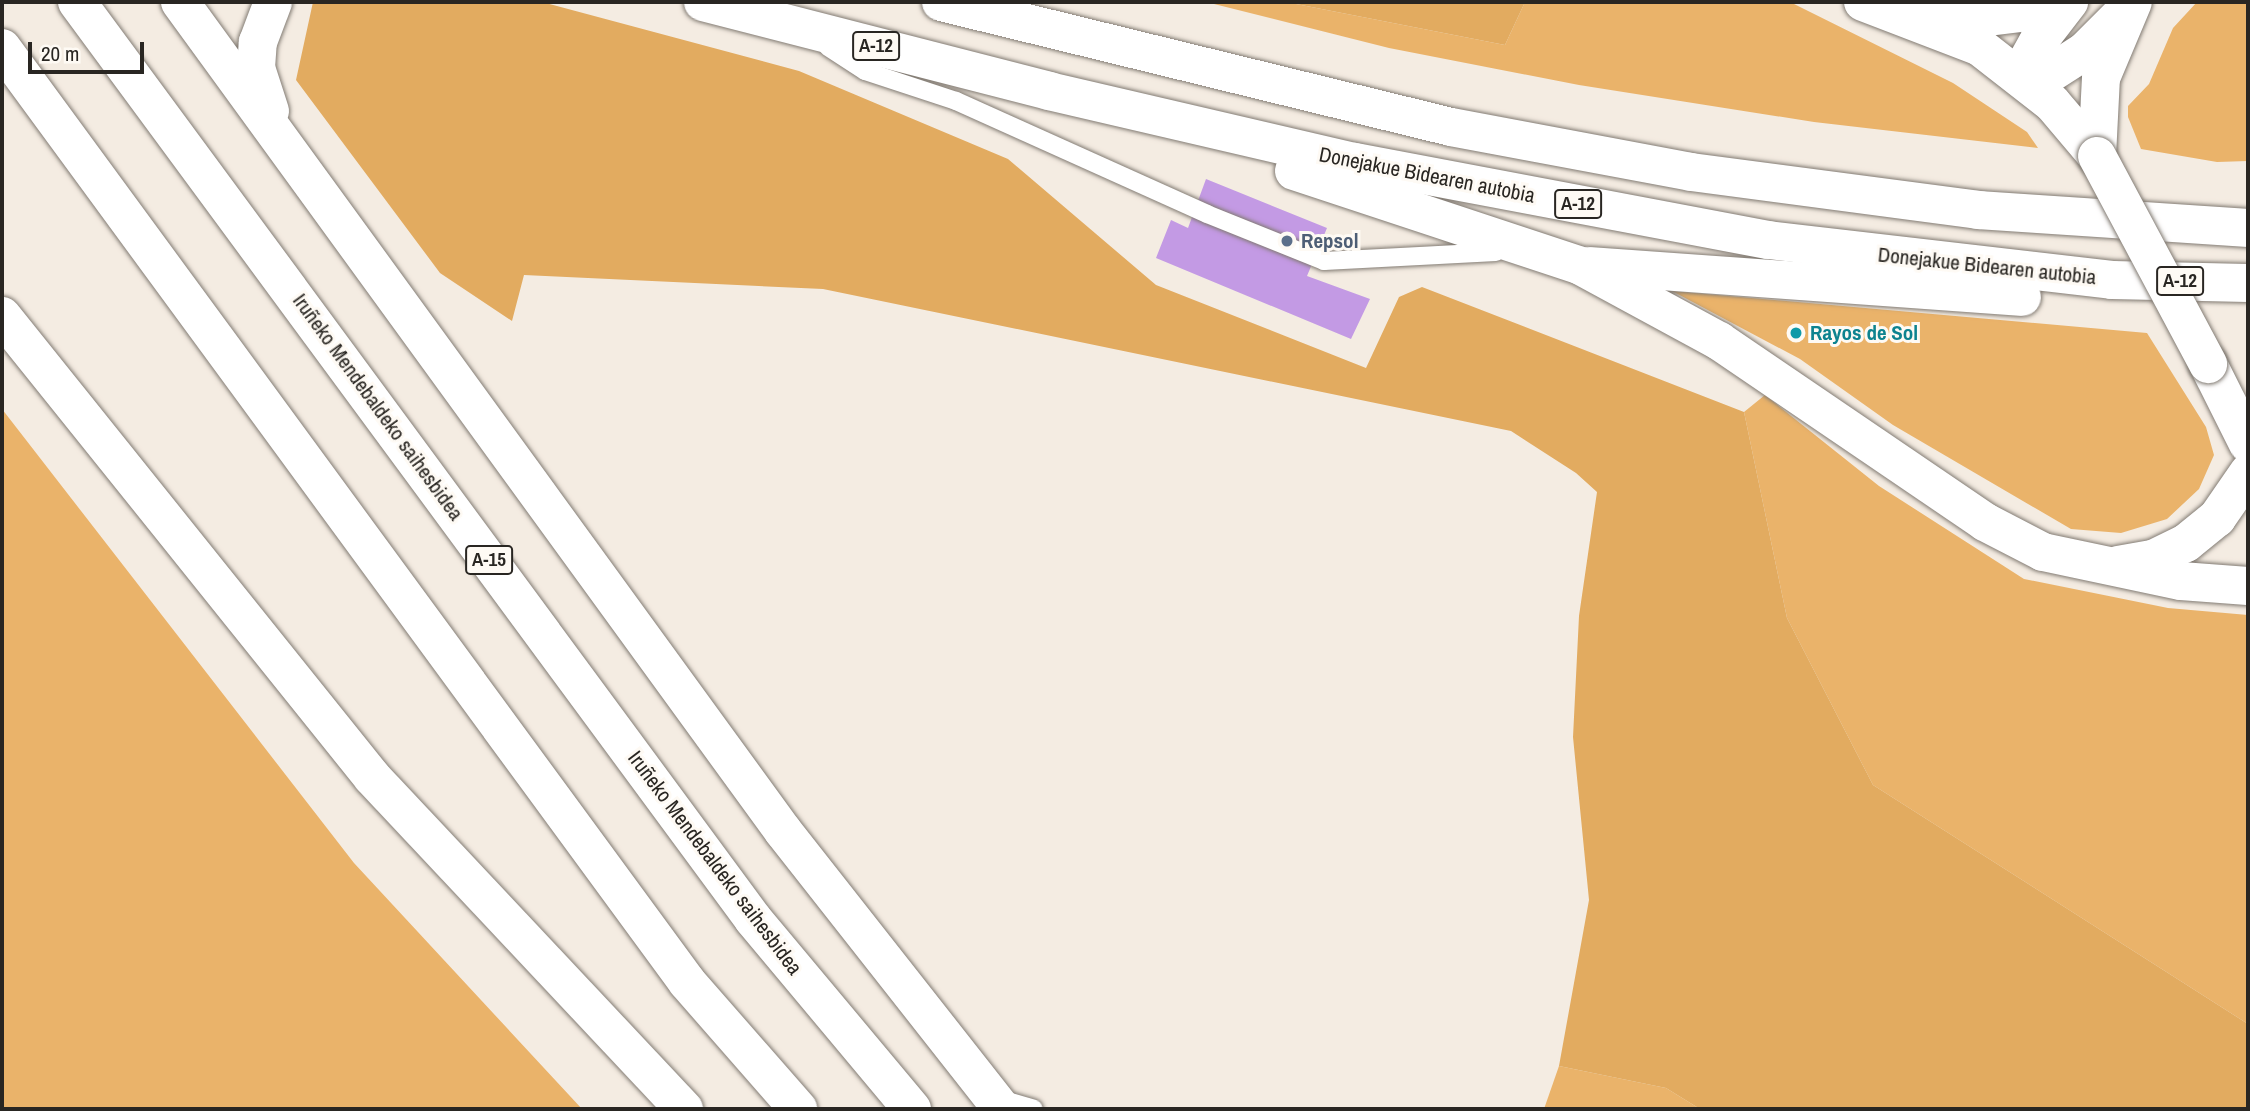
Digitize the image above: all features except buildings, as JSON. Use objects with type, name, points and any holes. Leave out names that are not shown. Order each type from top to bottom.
[{"type":"main road","name":"Iruñeko Mendebaldeko saihesbidea","points":[[77,2],[752,919],[912,1109]]},
{"type":"main road","points":[[180,2],[758,797],[998,1103]]},
{"type":"main road","points":[[273,2],[258,42],[256,68],[261,94],[288,147]]},
{"type":"main road","name":"Donejakue Bidearen autobia","points":[[702,2],[1049,91],[1355,162],[1768,240],[2112,280],[2248,283]]},
{"type":"main road","points":[[941,2],[1451,127],[1691,172],[1978,210],[2183,226],[2248,228]]},
{"type":"main road","points":[[1863,2],[1916,20],[1980,47],[2026,80],[2091,142],[2248,444]]},
{"type":"main road","points":[[1916,20],[1972,19],[2045,10],[2061,2]]},
{"type":"main road","points":[[2026,80],[2038,42],[2069,2]]},
{"type":"main road","points":[[2026,80],[2085,51],[2131,5]]},
{"type":"main road","points":[[2091,142],[2101,78],[2131,5]]},
{"type":"main road","points":[[2,48],[687,982],[798,1109]]},
{"type":"main road","points":[[1049,91],[1581,266],[1719,341],[1985,522],[2043,552],[2180,581],[2248,586]]},
{"type":"main road","points":[[2183,226],[2248,219]]},
{"type":"main road","points":[[1581,266],[2045,299],[2112,280]]},
{"type":"main road","points":[[2,316],[372,777],[684,1109]]},
{"type":"main road","points":[[2106,567],[2153,559],[2186,543],[2217,517],[2248,473]]},
{"type":"lane","points":[[789,23],[865,71],[956,101],[1207,214],[1324,261],[1471,251],[1541,253]]},
{"type":"lane","points":[[998,1103],[1034,1109]]},
{"type":"shaded area","points":[[313,2],[542,2],[799,71],[1008,159],[1156,285],[1366,368],[1399,297],[1422,287],[1744,412],[1787,618],[1873,785],[2248,1024],[2248,1109],[1700,1109],[1666,1088],[1559,1066],[1589,900],[1573,737],[1579,616],[1597,492],[1576,473],[1511,431],[823,289],[524,275],[512,321],[440,273],[296,80]]},
{"type":"shaded area","points":[[1206,2],[1286,2],[1505,45],[1525,2],[1790,2],[1953,83],[2027,132],[2038,148],[1814,122],[1579,85],[1389,48]]},
{"type":"shaded area","points":[[1286,2],[1525,2],[1505,45]]},
{"type":"shaded area","points":[[2197,2],[2248,2],[2248,161],[2217,162],[2141,149],[2128,117],[2128,106],[2149,84],[2173,28]]},
{"type":"shaded area","points":[[1672,291],[2147,333],[2206,427],[2214,455],[2199,489],[2167,519],[2121,533],[2071,529],[1893,425],[1800,359]]},
{"type":"shaded area","points":[[1765,395],[1879,486],[2024,579],[2168,608],[2248,615],[2248,1024],[1873,785],[1787,618],[1744,412]]},
{"type":"shaded area","points":[[2,409],[354,863],[582,1109],[2,1109]]},
{"type":"shaded area","points":[[1559,1066],[1666,1088],[1700,1109],[1544,1109]]},
{"type":"place","name":"Repsol","points":[[1287,241]]},
{"type":"place","name":"Rayos de Sol","points":[[1796,333]]}]
